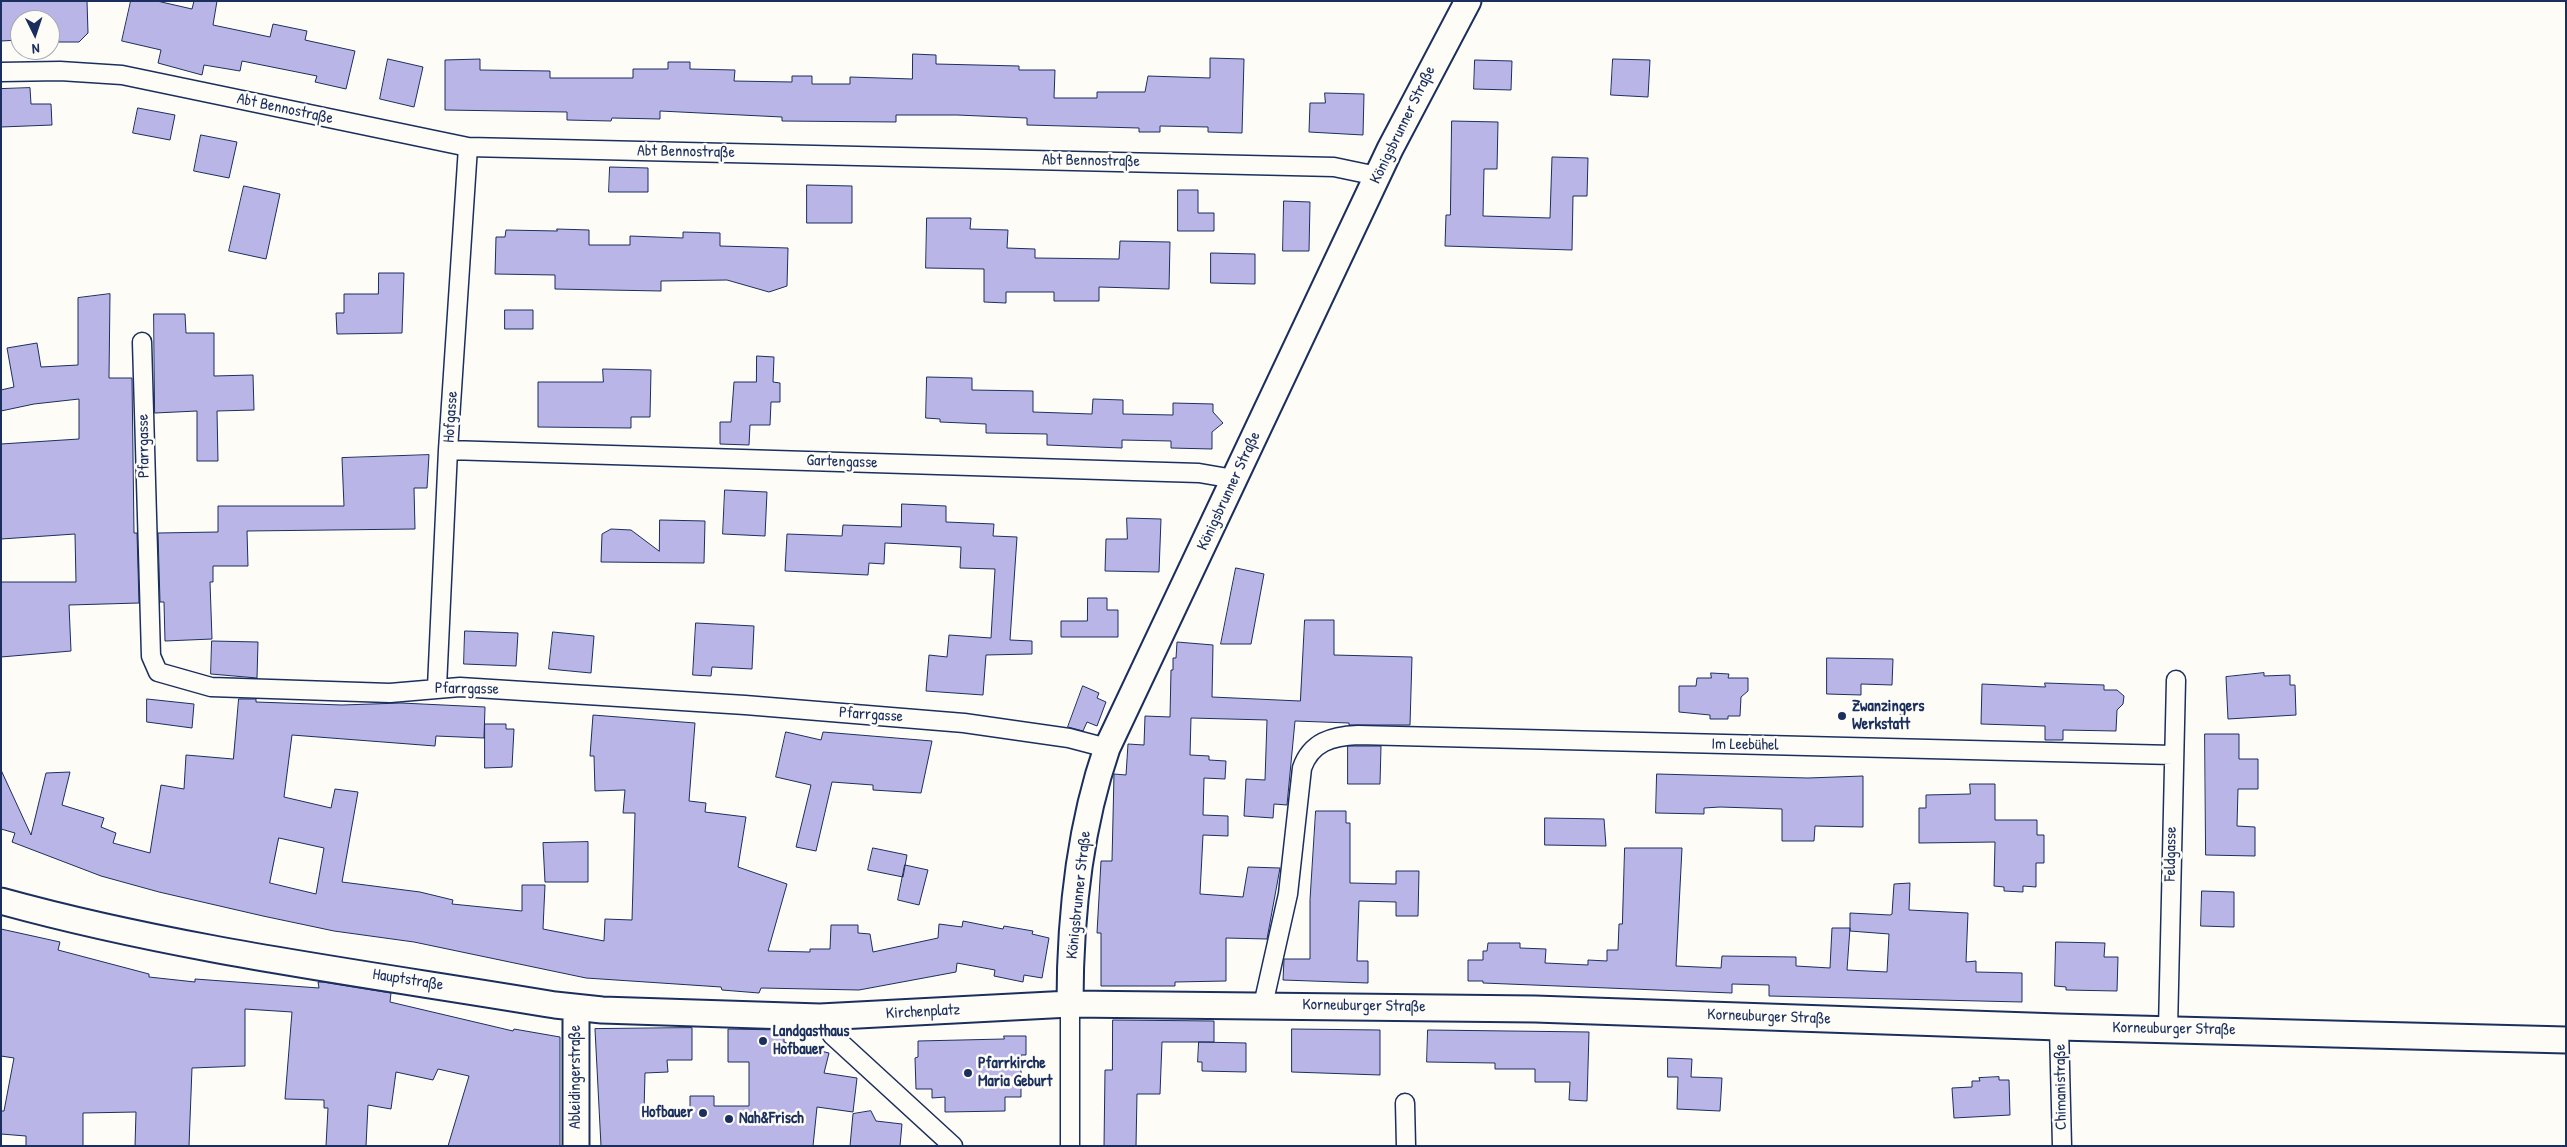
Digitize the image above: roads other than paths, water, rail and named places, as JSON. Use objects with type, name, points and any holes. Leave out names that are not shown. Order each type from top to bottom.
[{"type":"street","name":"Königsbrunner Straße","points":[[1070,1004],[1079,864],[1092,799],[1107,748],[1377,176],[1436,58],[1468,1]]},
{"type":"street","name":"Abt Bennostraße","points":[[1,72],[60,71],[122,75],[468,148],[1334,166],[1377,176]]},
{"type":"street","name":"Hofgasse","points":[[437,687],[448,450],[468,148]]},
{"type":"street","name":"Pfarrgasse","points":[[142,342],[146,537],[151,656],[154,667],[165,675],[211,687],[390,693],[437,687],[726,704],[964,722],[1069,738],[1107,748]]},
{"type":"street","name":"Gartengasse","points":[[448,450],[1199,473],[1234,479]]},
{"type":"street","name":"Feldgasse","points":[[2168,1029],[2176,680]]},
{"type":"street","name":"Im Leebühel","points":[[1263,1004],[1288,894],[1302,768],[1311,750],[1319,744],[1342,736],[2173,756]]},
{"type":"street","name":"Hauptstraße","points":[[1,901],[80,923],[199,946],[576,1008],[820,1017]]},
{"type":"street","name":"Korneuburger Straße","points":[[1070,1004],[1263,1004],[1535,1009],[2059,1027],[2275,1031],[2566,1040]]},
{"type":"street","name":"Kirchenplatz","points":[[820,1017],[1070,1004]]},
{"type":"street","points":[[1070,1004],[1070,1146]]},
{"type":"street","name":"Ableidingerstraße","points":[[576,1008],[576,1146]]},
{"type":"street","points":[[820,1017],[832,1035],[953,1146]]},
{"type":"street","name":"Chimanistraße","points":[[2059,1027],[2062,1146]]},
{"type":"street","points":[[1405,1103],[1406,1146]]},
{"type":"place","name":"Zwanzingers Werkstatt","points":[[1842,716]]},
{"type":"place","name":"Landgasthaus Hofbauer","points":[[763,1041]]},
{"type":"place","name":"Pfarrkirche Maria Geburt","points":[[968,1073]]},
{"type":"place","name":"Hofbauer","points":[[703,1113]]},
{"type":"place","name":"Nah&Frisch","points":[[729,1119]]}]
